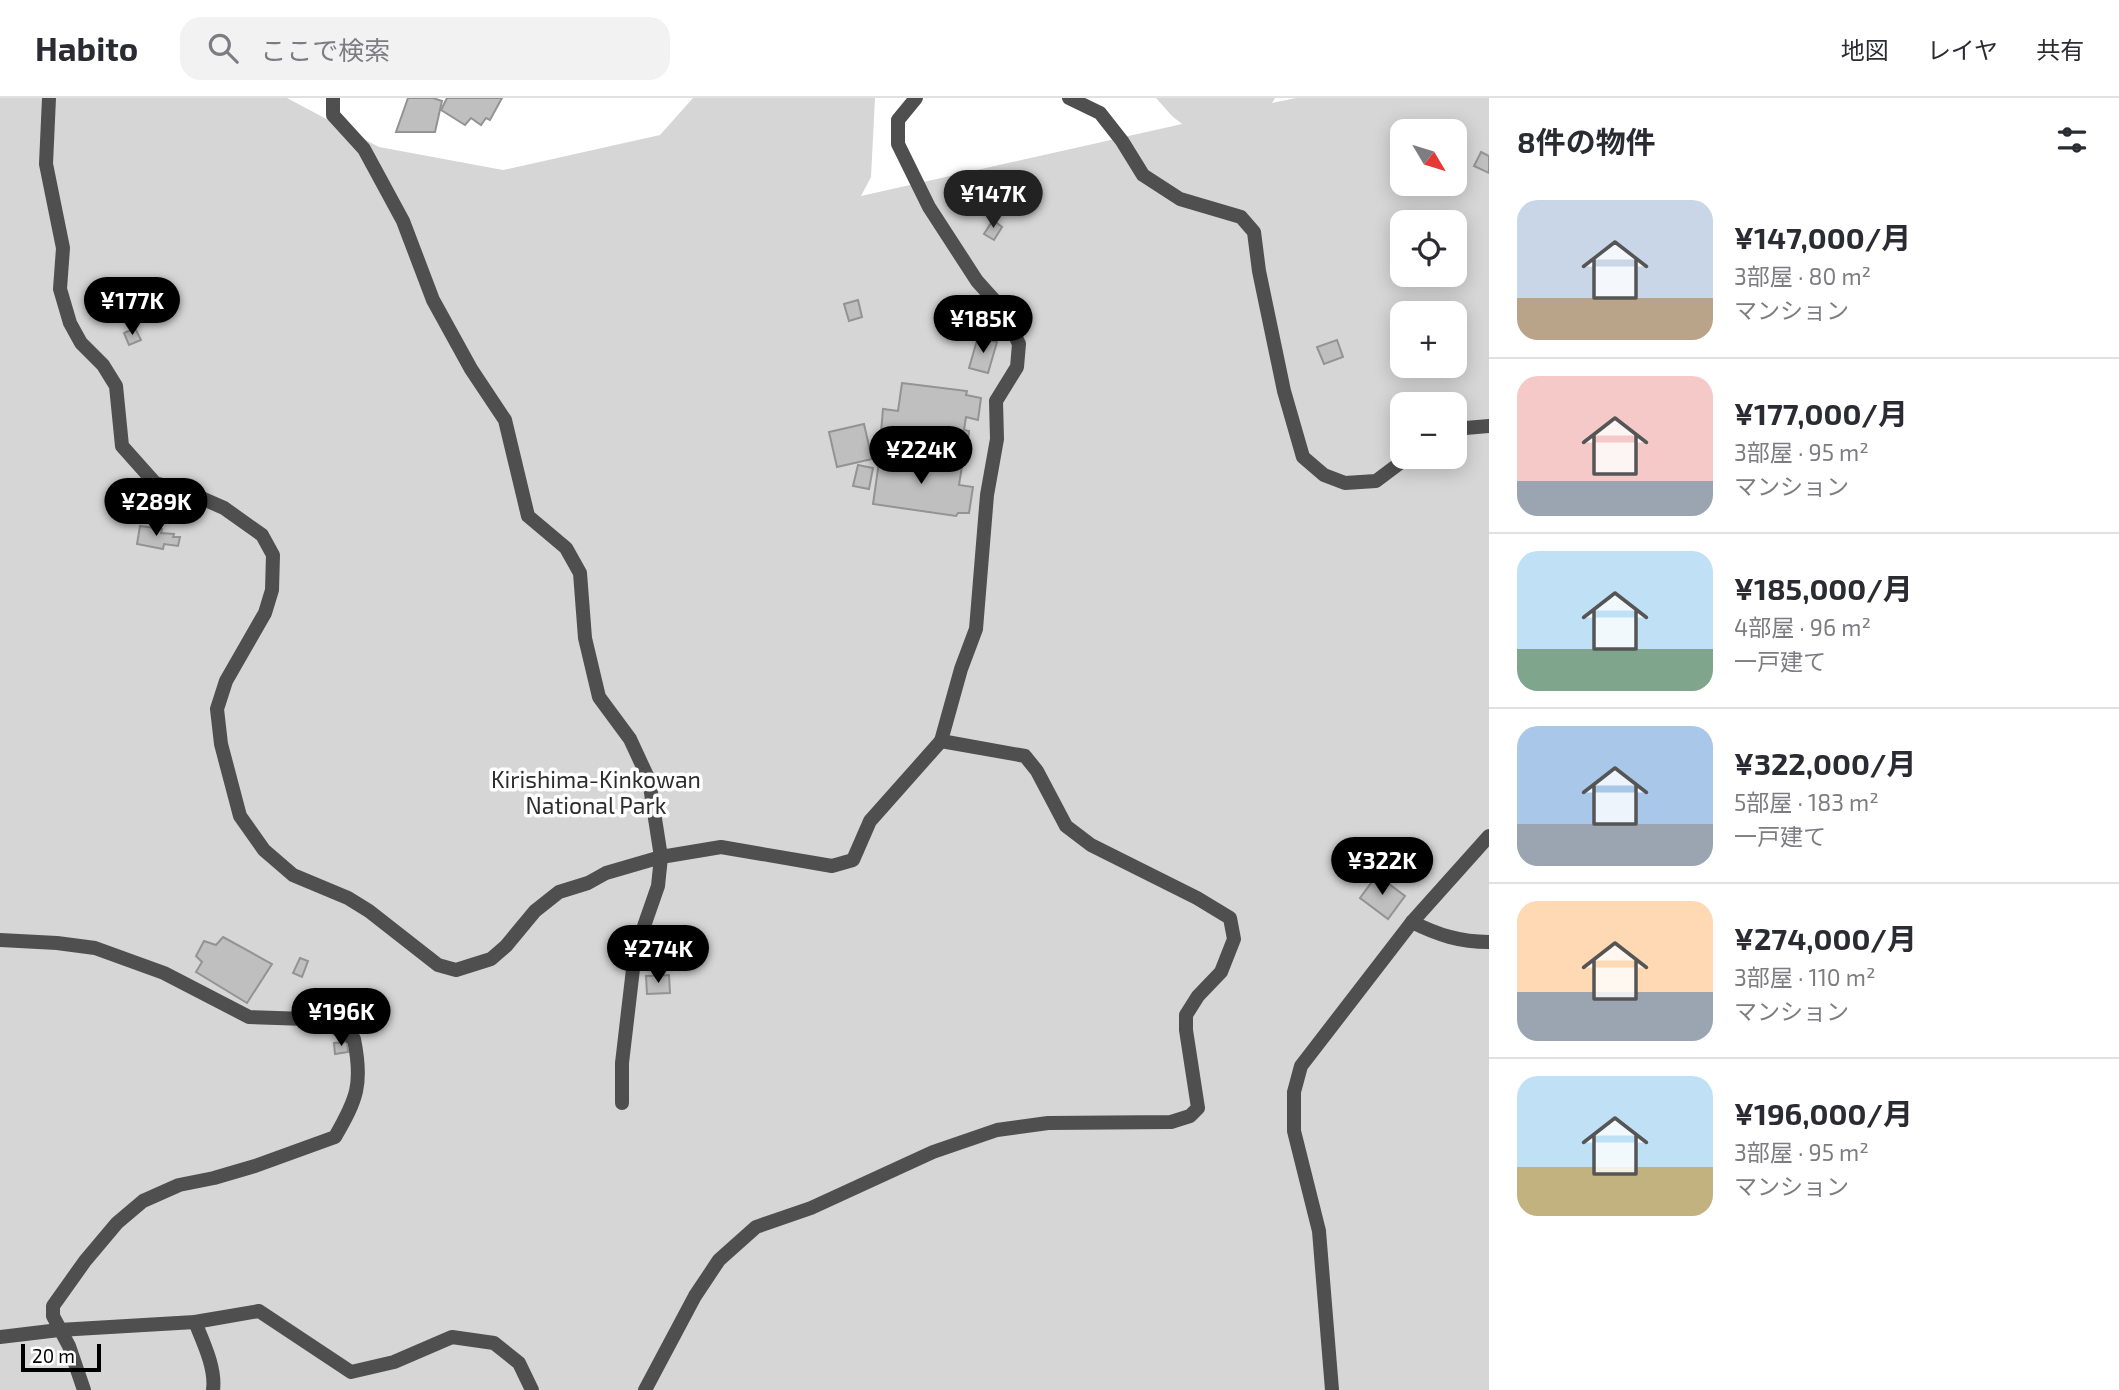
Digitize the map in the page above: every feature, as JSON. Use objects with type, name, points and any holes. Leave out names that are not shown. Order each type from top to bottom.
[{"type":"street","points":[[49,98],[46,164],[63,248],[60,289],[70,323],[81,343],[103,365],[116,386],[122,446],[155,482],[224,508],[262,535],[273,555],[272,590],[265,614],[226,681],[217,709],[221,744],[240,816],[264,850],[293,875],[359,905],[438,965],[456,970],[491,959],[506,946],[535,911],[559,892],[588,883],[606,873],[661,856],[721,847],[832,866],[853,860],[870,821],[941,741],[961,669],[976,629],[987,495],[997,439],[996,401],[1017,367],[1019,344],[1004,311],[977,281],[929,207],[898,144],[898,120],[916,98]]},
{"type":"street","points":[[332,98],[333,115],[364,149],[402,221],[433,300],[471,369],[506,420],[528,516],[566,548],[580,573],[585,638],[598,697],[630,739],[649,780],[661,856],[658,886],[633,964],[621,1063],[622,1102]]},
{"type":"street","points":[[1069,98],[1100,113],[1122,141],[1143,175],[1180,199],[1241,217],[1254,232],[1259,271],[1284,391],[1303,457],[1324,475],[1345,483],[1376,481],[1392,469]]},
{"type":"street","points":[[1467,428],[1489,426]]},
{"type":"street","points":[[645,1390],[695,1296],[719,1260],[756,1227],[811,1208],[933,1152],[997,1130],[1048,1123],[1171,1122],[1190,1116],[1198,1108],[1187,1040],[1186,1015],[1198,996],[1221,972],[1234,939],[1230,918],[1197,898],[1091,845],[1066,826],[1037,771],[1025,756],[941,741]]},
{"type":"street","points":[[1332,1390],[1320,1231],[1294,1131],[1294,1091],[1301,1066],[1412,922],[1489,836]]},
{"type":"street","points":[[1412,922],[1440,936],[1467,942],[1489,942]]},
{"type":"street","points":[[0,940],[95,948],[164,973],[249,1017],[307,1019],[328,1023],[354,1039],[359,1066],[354,1104],[335,1137],[255,1166],[179,1185],[143,1201],[117,1223],[85,1261],[53,1306],[52,1316],[69,1346],[84,1390]]},
{"type":"street","points":[[0,1337],[59,1330],[195,1322],[259,1311],[351,1372],[394,1362],[452,1337],[494,1343],[519,1363],[532,1390]]},
{"type":"street","points":[[195,1322],[207,1350],[213,1390]]},
{"type":"green space","name":"Kirishima-Kinkowan National Park","points":[[0,98],[287,98],[379,147],[503,170],[660,135],[693,98],[875,98],[871,177],[861,196],[1182,124],[1156,98],[1275,98],[1272,103],[1296,98],[1489,98],[1489,1390],[0,1390]]},
{"type":"building","points":[[408,98],[433,98],[442,101],[435,132],[396,132]]},
{"type":"building","points":[[447,98],[502,98],[490,120],[486,118],[481,125],[471,118],[465,125],[441,110]]},
{"type":"building","points":[[1481,152],[1489,156],[1489,173],[1474,166]]},
{"type":"building","points":[[993,220],[1002,227],[994,240],[984,234]]},
{"type":"building","points":[[858,300],[862,317],[849,321],[844,304]]},
{"type":"building","points":[[135,328],[141,340],[129,345],[124,333]]},
{"type":"building","points":[[978,337],[997,342],[988,373],[969,368]]},
{"type":"building","points":[[1337,340],[1343,357],[1324,364],[1317,347]]},
{"type":"building","points":[[902,383],[967,391],[966,395],[981,398],[978,420],[966,417],[964,430],[969,431],[966,455],[960,454],[958,458],[891,449],[893,435],[881,433],[883,409],[898,411]]},
{"type":"building","points":[[864,424],[872,459],[837,467],[829,432]]},
{"type":"building","points":[[880,455],[962,466],[959,485],[973,487],[969,513],[958,513],[956,516],[873,504]]},
{"type":"building","points":[[858,465],[873,468],[869,489],[853,486]]},
{"type":"building","points":[[140,526],[162,529],[161,533],[180,537],[178,546],[164,544],[163,549],[137,544]]},
{"type":"building","points":[[1377,875],[1405,896],[1388,919],[1360,898]]},
{"type":"building","points":[[223,937],[272,964],[247,1003],[196,972],[202,962],[196,956],[204,941],[216,945]]},
{"type":"building","points":[[300,958],[308,961],[302,977],[293,973]]},
{"type":"building","points":[[669,975],[670,993],[647,994],[646,976]]},
{"type":"building","points":[[347,1042],[348,1052],[335,1054],[334,1043]]}]
